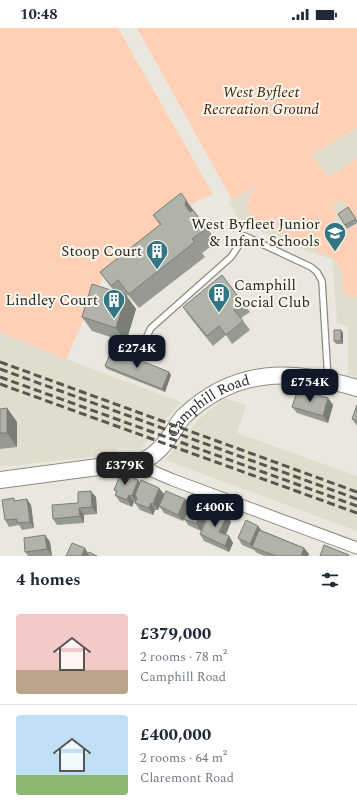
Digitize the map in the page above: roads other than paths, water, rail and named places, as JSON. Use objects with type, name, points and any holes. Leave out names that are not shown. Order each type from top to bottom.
[{"type":"street","name":"Camphill Road","points":[[0,480],[143,460],[161,449],[182,417],[216,392],[230,385],[258,377],[272,375],[328,380],[357,388]]},
{"type":"street","points":[[143,460],[152,471],[173,480],[357,548]]},
{"type":"lane","points":[[144,342],[151,328],[231,257],[245,236],[311,267],[320,275],[322,281],[324,307],[328,380]]},
{"type":"railway","points":[[0,362],[357,492]]},
{"type":"railway","points":[[0,369],[357,499]]},
{"type":"railway","points":[[0,377],[357,506]]},
{"type":"railway","points":[[0,384],[357,513]]},
{"type":"place","name":"West Byfleet Junior & Infant Schools","points":[[335,252]]},
{"type":"place","name":"Stoop Court","points":[[157,270]]},
{"type":"place","name":"Camphill Social Club","points":[[219,314]]},
{"type":"place","name":"Lindley Court","points":[[114,320]]},
{"type":"park label","name":"West Byfleet Recreation Ground","points":[[261,100]]}]
